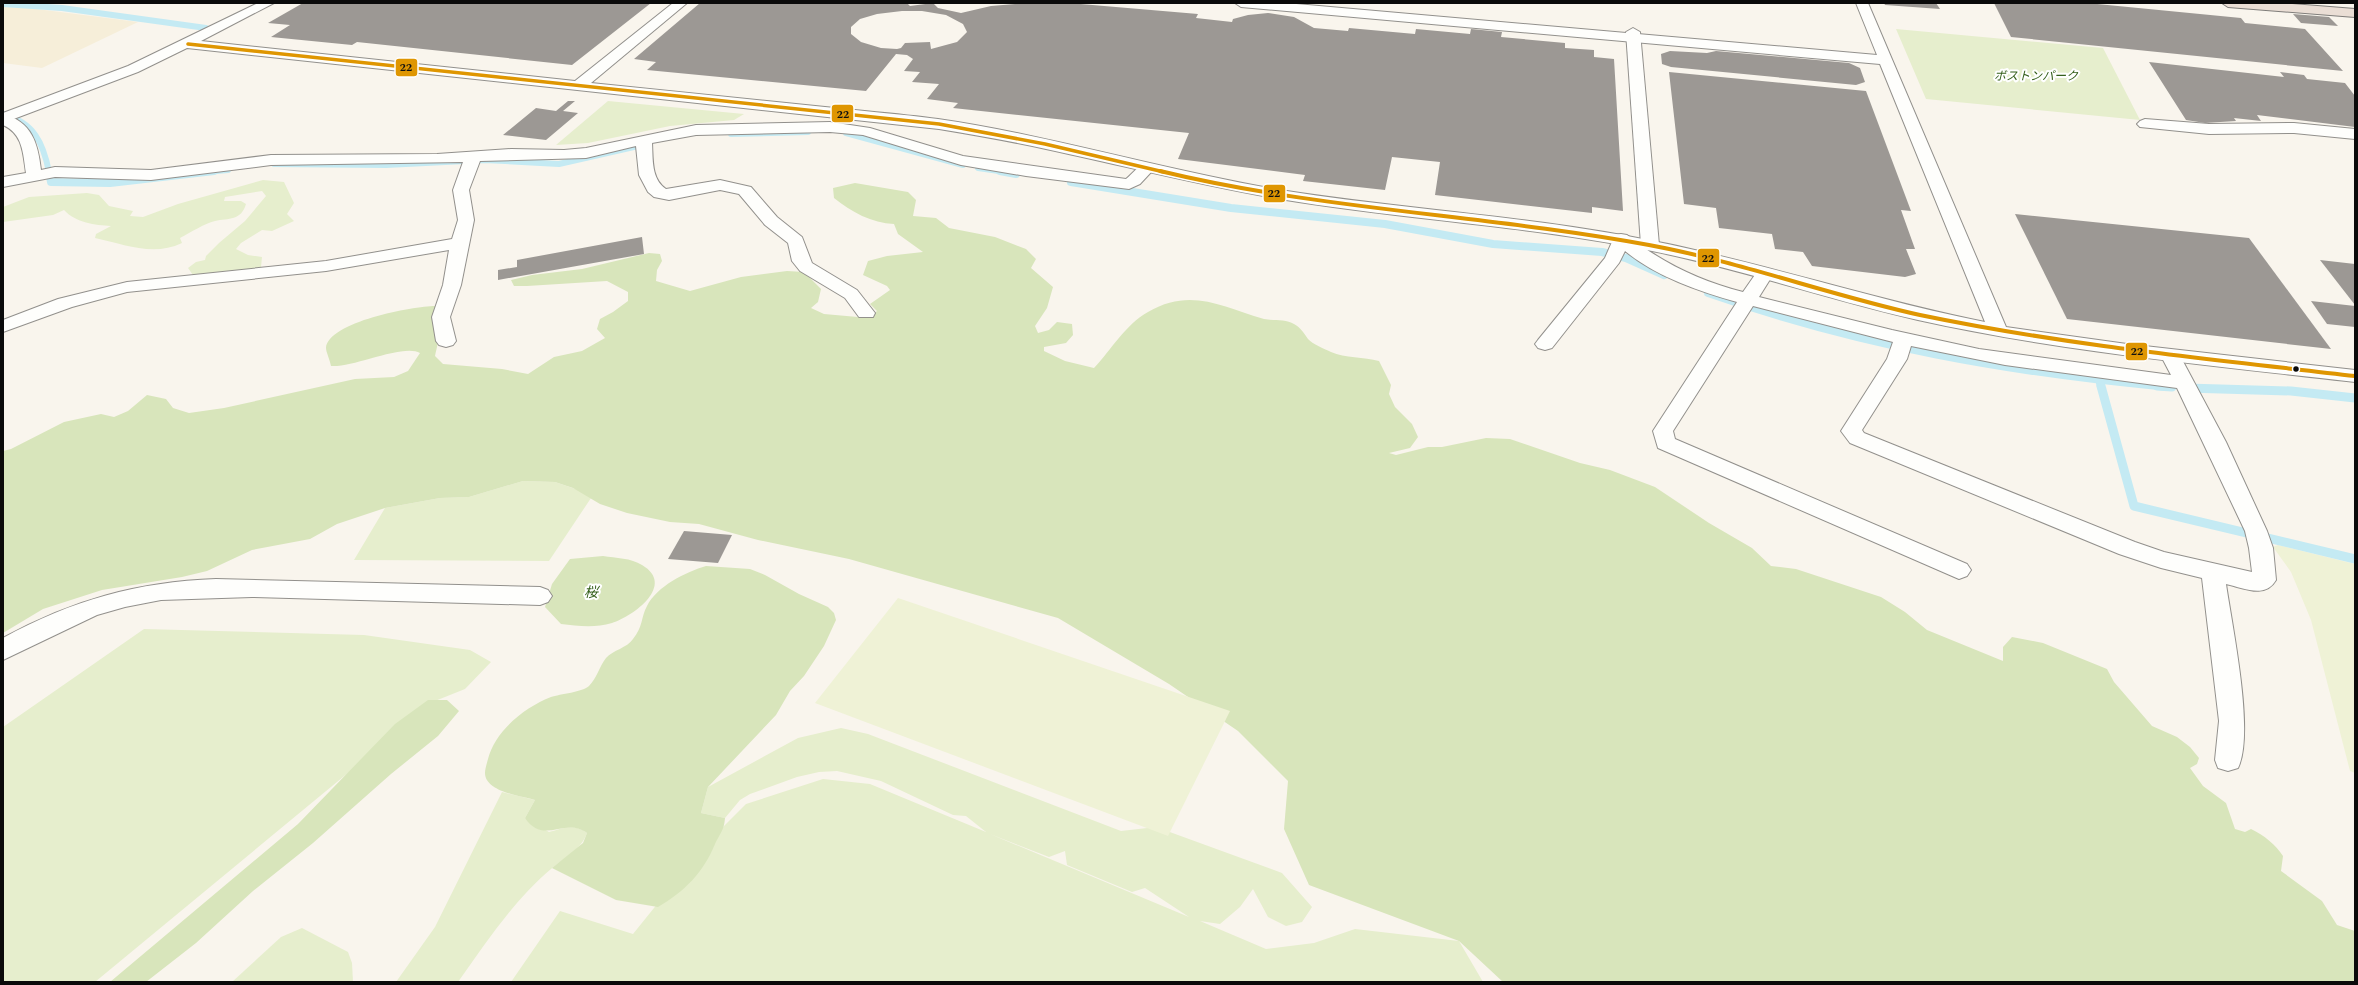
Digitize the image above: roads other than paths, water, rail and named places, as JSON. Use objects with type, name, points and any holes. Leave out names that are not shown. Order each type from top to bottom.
[{"type":"highway","points":[[2228,3],[2355,13]]},
{"type":"highway","points":[[2345,3],[2355,4]]},
{"type":"street","points":[[3,118],[115,77],[188,44],[268,3]]},
{"type":"street","points":[[579,85],[681,3]]},
{"type":"street","points":[[1241,3],[1885,57]]},
{"type":"street","points":[[1299,3],[1633,35]]},
{"type":"street","points":[[1862,3],[1998,332]]},
{"type":"street","points":[[1633,35],[1650,245]]},
{"type":"street","points":[[188,44],[784,107],[963,128],[1045,144],[1146,169],[1324,202],[1524,225],[1616,251],[1636,254],[1661,267],[1745,303],[1904,339],[2002,358],[2185,383]]},
{"type":"street","points":[[764,128],[784,107]]},
{"type":"street","points":[[3,118],[16,124],[28,136],[34,175]]},
{"type":"street","points":[[2145,124],[2209,129],[2294,128],[2355,134]]},
{"type":"street","points":[[3,182],[34,175],[66,172],[151,175],[271,160],[575,154],[696,130],[764,128],[847,128],[961,160],[1125,184],[1134,181],[1146,169]]},
{"type":"street","points":[[644,140],[645,166],[653,189],[661,195],[669,195],[720,185],[732,185],[745,190],[771,221],[796,241],[801,261],[806,267],[847,291],[866,313]]},
{"type":"street","points":[[446,341],[441,317],[452,285],[466,216],[461,190],[473,157]]},
{"type":"street","points":[[3,326],[65,303],[127,287],[326,266],[460,243]]},
{"type":"street","points":[[1545,344],[1616,251],[1650,245],[1765,273],[1910,312],[1998,332],[2171,356],[2355,376]]},
{"type":"street","points":[[1765,273],[1663,431],[1665,443],[1959,570]]},
{"type":"street","points":[[1904,339],[1897,358],[1851,431],[1857,438],[2127,548],[2161,560],[2261,583],[2264,580],[2263,560],[2257,535],[2224,461],[2171,356]]},
{"type":"street","points":[[2213,572],[2232,721],[2228,760]]},
{"type":"street","points":[[3,650],[70,616],[121,599],[164,591],[209,588],[306,589],[540,596]]},
{"type":"waterway","points":[[3,4],[62,8],[206,28]]},
{"type":"waterway","points":[[3,114],[14,118],[30,128],[44,152],[49,172]]},
{"type":"waterway","points":[[731,134],[808,132]]},
{"type":"waterway","points":[[846,133],[963,165]]},
{"type":"waterway","points":[[274,164],[386,165],[485,160],[559,164],[647,144]]},
{"type":"waterway","points":[[978,168],[1003,172]]},
{"type":"waterway","points":[[206,172],[228,170]]},
{"type":"waterway","points":[[49,171],[51,182],[110,183],[206,172]]},
{"type":"waterway","points":[[206,172],[214,171]]},
{"type":"waterway","points":[[1003,172],[1016,174]]},
{"type":"waterway","points":[[1071,182],[1231,208],[1385,224],[1493,244],[1602,252],[1626,258],[1664,275]]},
{"type":"waterway","points":[[1708,293],[1765,312],[1879,342],[1992,365],[2099,380]]},
{"type":"waterway","points":[[2099,380],[2160,386]]},
{"type":"waterway","points":[[2099,380],[2101,387]]},
{"type":"waterway","points":[[2101,386],[2134,506],[2355,559]]},
{"type":"waterway","points":[[2160,386],[2172,387]]},
{"type":"waterway","points":[[2160,386],[2168,387]]},
{"type":"waterway","points":[[2187,388],[2291,391],[2355,398]]},
{"type":"park label","name":"ボストンパーク","points":[[2036,76]]},
{"type":"park label","name":"桜","points":[[591,592]]}]
